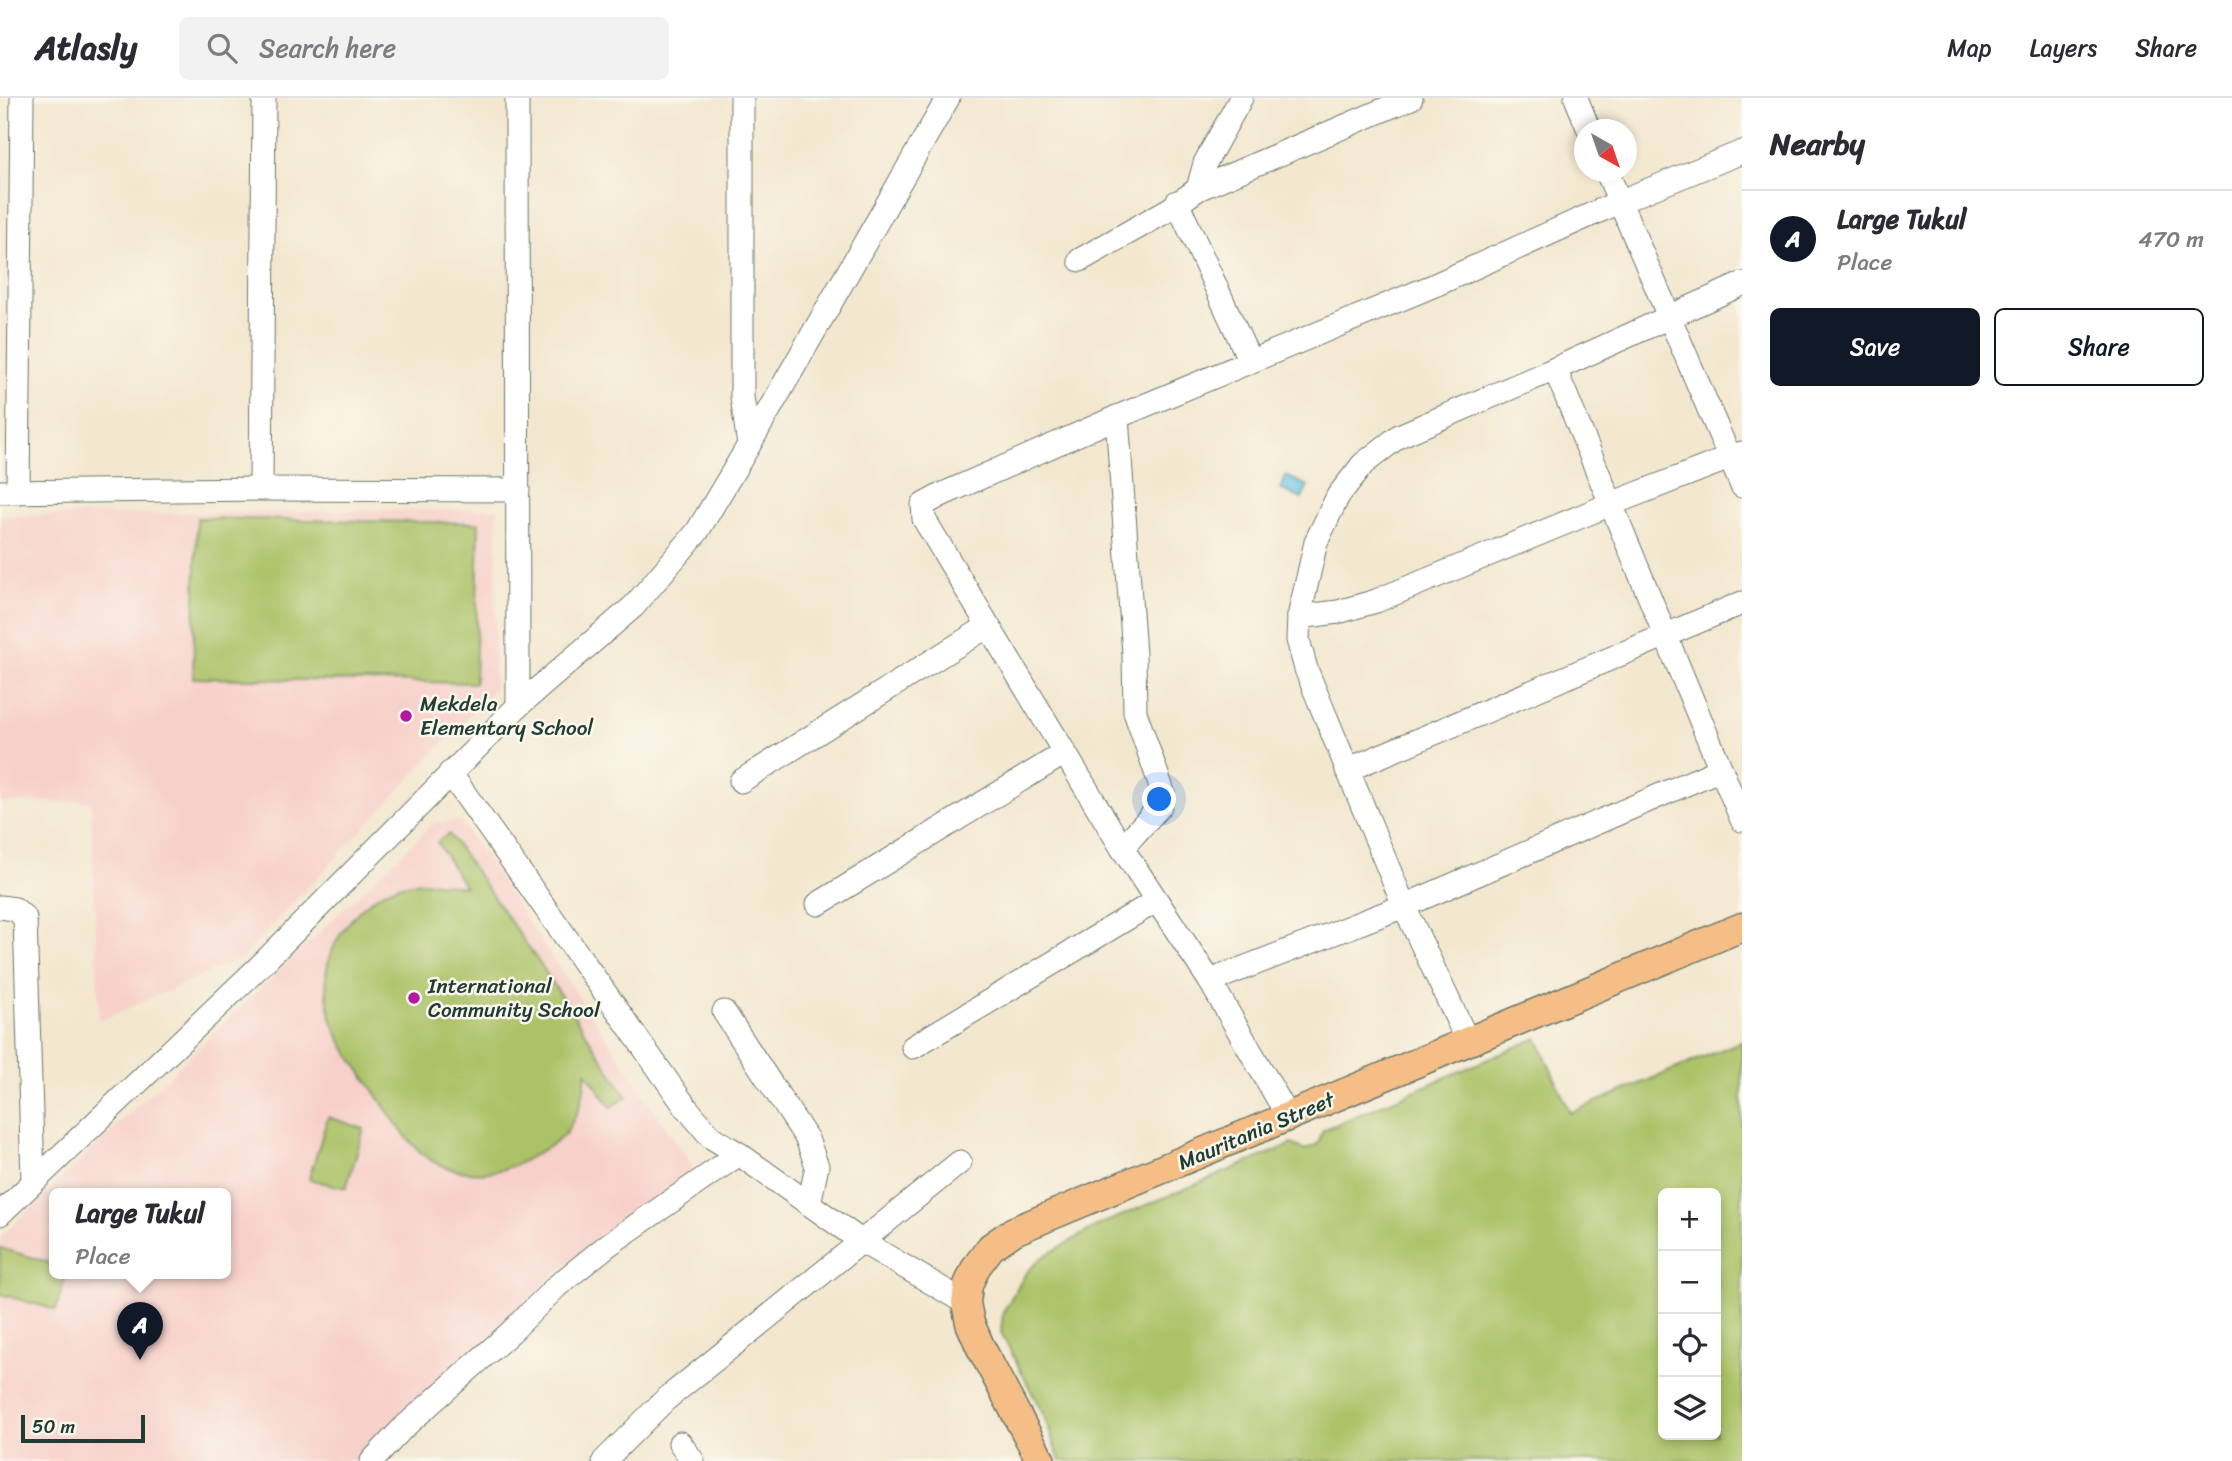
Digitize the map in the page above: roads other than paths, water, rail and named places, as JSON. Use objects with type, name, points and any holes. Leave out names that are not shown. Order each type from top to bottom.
[{"type":"main road","name":"Mauritania Street","points":[[966,1303],[968,1285],[976,1267],[992,1247],[1014,1231],[1742,928]]},
{"type":"main road","points":[[966,1303],[970,1323],[980,1346],[1041,1461]]},
{"type":"street","points":[[22,98],[9,492],[518,490]]},
{"type":"street","points":[[261,489],[264,98]]},
{"type":"street","points":[[517,98],[518,706]]},
{"type":"street","points":[[742,98],[742,397],[749,445]]},
{"type":"street","points":[[0,1214],[262,964],[518,706],[634,606],[697,532],[948,98]]},
{"type":"street","points":[[1198,189],[1205,163],[1241,98]]},
{"type":"street","points":[[1080,260],[1170,209],[1198,189],[1410,98]]},
{"type":"street","points":[[1576,98],[1585,119]]},
{"type":"street","points":[[1289,1118],[1210,981],[1063,754],[924,519],[923,505],[1117,417],[1435,285],[1619,202],[1742,152]]},
{"type":"street","points":[[1611,182],[1669,315],[1736,456],[1742,486]]},
{"type":"street","points":[[1177,202],[1250,361]]},
{"type":"street","points":[[1468,1042],[1404,906],[1306,669],[1298,640],[1299,617],[1316,542],[1339,496],[1363,464],[1399,436],[1742,284]]},
{"type":"street","points":[[1555,369],[1742,820]]},
{"type":"street","points":[[1117,417],[1134,654],[1135,712],[1163,792],[1160,806],[1122,848]]},
{"type":"street","points":[[1299,617],[1338,612],[1376,601],[1611,504],[1736,456]]},
{"type":"street","points":[[1347,771],[1742,603]]},
{"type":"street","points":[[741,781],[988,626]]},
{"type":"street","points":[[818,904],[1063,754]]},
{"type":"street","points":[[1210,981],[1404,906],[1721,769]]},
{"type":"street","points":[[450,773],[685,1106],[711,1137],[861,1241],[966,1303]]},
{"type":"street","points":[[913,1047],[1156,901]]},
{"type":"street","points":[[0,907],[15,909],[25,918],[33,1180]]},
{"type":"street","points":[[724,1012],[807,1139],[817,1166],[809,1204]]},
{"type":"street","points":[[372,1461],[403,1428],[567,1278],[608,1245],[739,1154]]},
{"type":"street","points":[[604,1461],[665,1400],[960,1162]]},
{"type":"water","points":[[1286,476],[1308,486],[1302,499],[1280,489]]},
{"type":"place","name":"Mekdela Elementary School","points":[[406,716]]},
{"type":"place","name":"International Community School","points":[[414,998]]},
{"type":"place","name":"Large Tukul","points":[[140,1360]]}]
